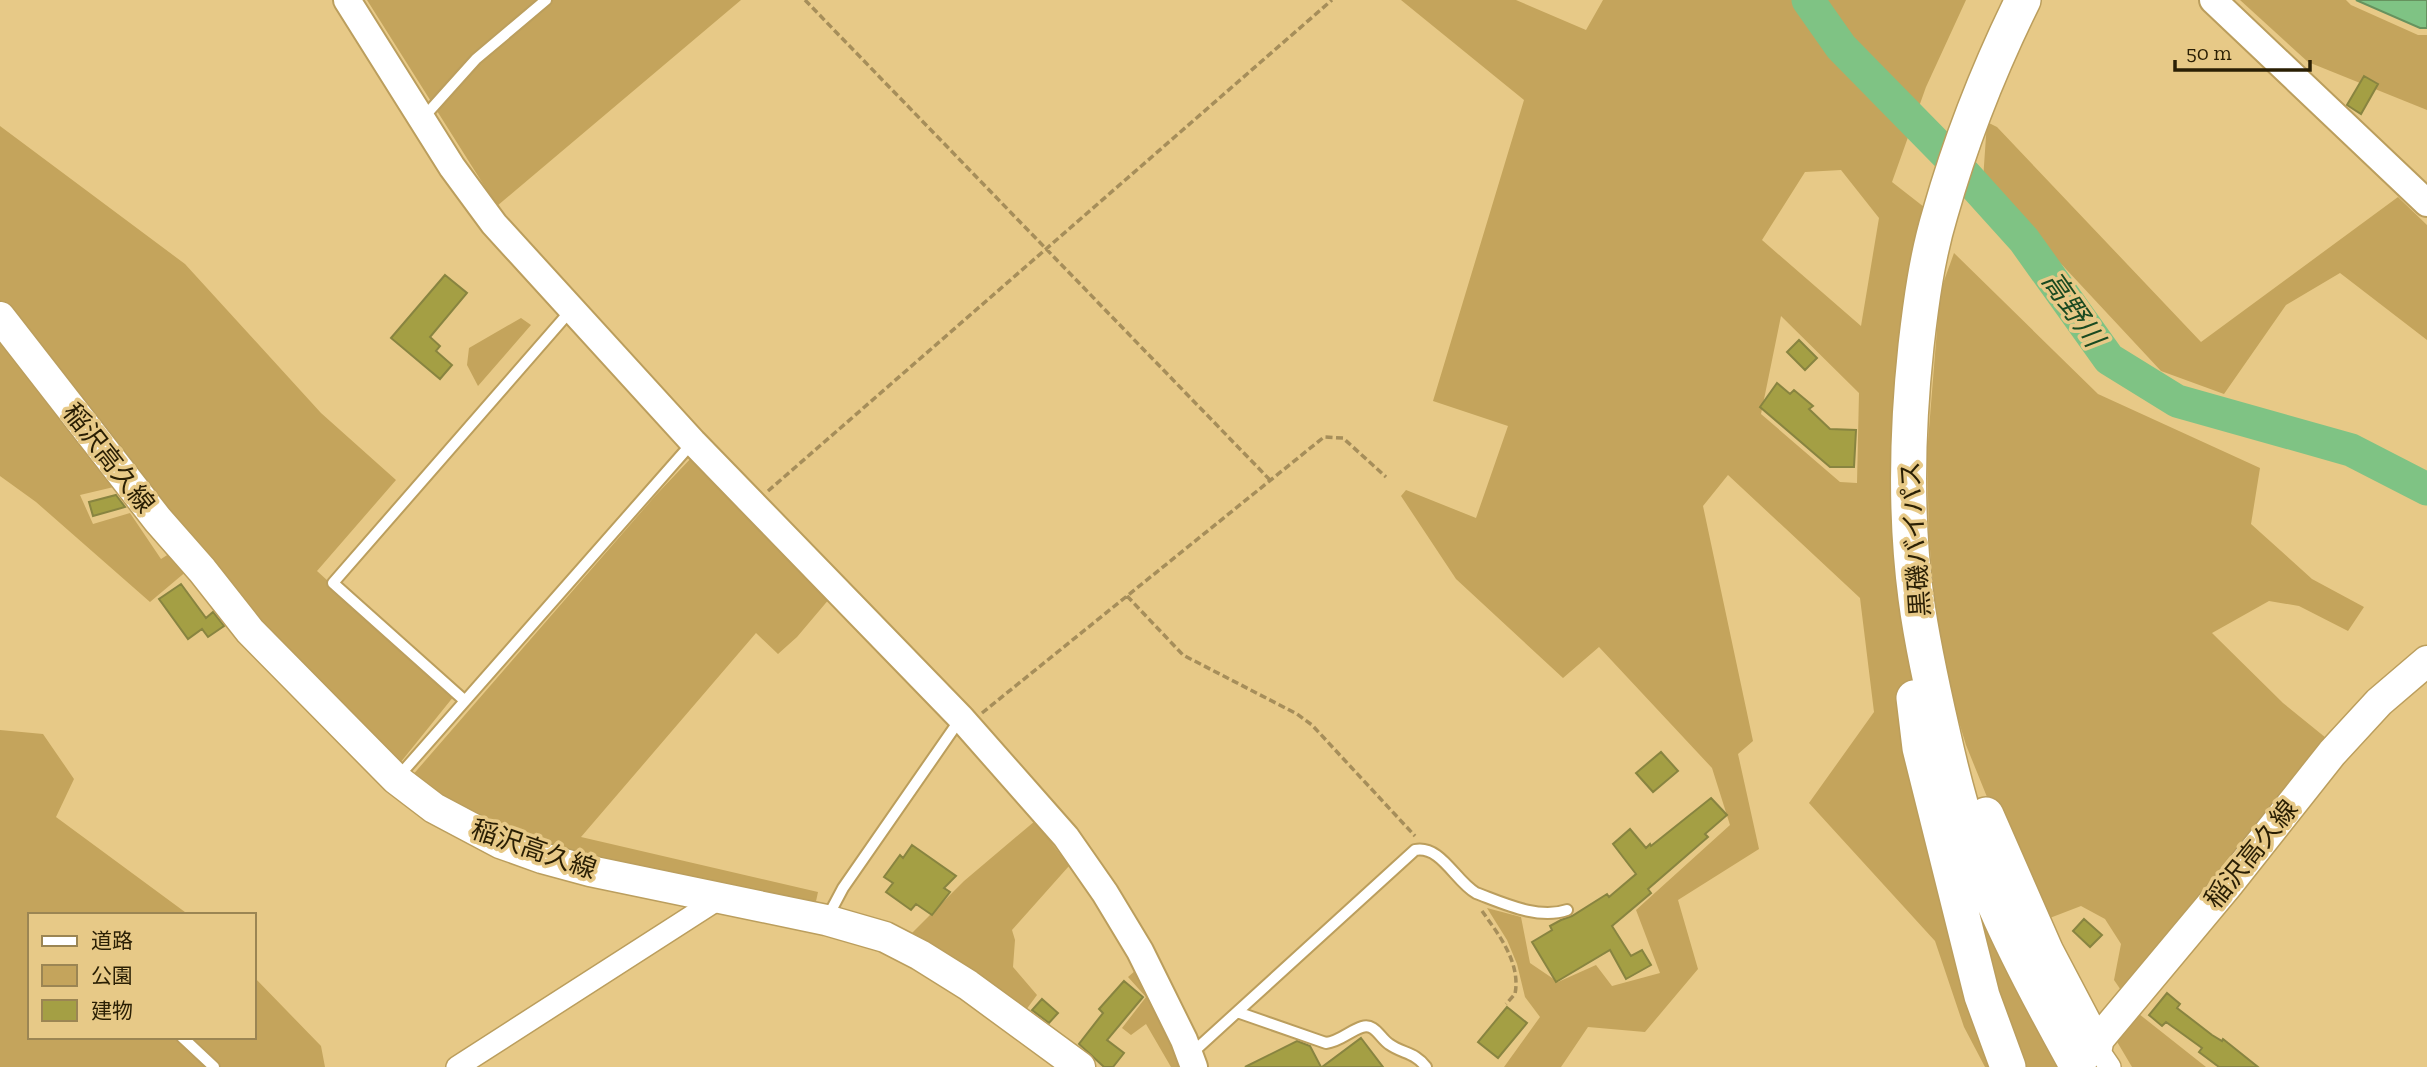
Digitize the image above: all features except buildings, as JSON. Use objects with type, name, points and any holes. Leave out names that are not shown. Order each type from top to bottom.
[{"type":"highway","name":"黒磯バイパス","points":[[2023,0],[1968,123],[1939,215],[1920,312],[1910,425],[1910,530],[1923,643],[1953,780],[1996,905],[2092,1059]]},
{"type":"highway","points":[[1923,643],[1914,674],[1913,704],[1920,748],[1982,996],[2008,1067]]},
{"type":"main road","name":"稲沢高久線","points":[[0,317],[158,520],[250,631],[396,779],[434,808],[500,843],[542,858],[590,871],[826,920],[886,937],[968,985],[1080,1067]]},
{"type":"main road","name":"稲沢高久線","points":[[2092,1059],[2332,753],[2379,702],[2427,661]]},
{"type":"street","points":[[347,0],[421,120],[494,224],[693,442],[964,722],[1066,836],[1140,951],[1192,1061]]},
{"type":"street","points":[[2213,0],[2427,203]]},
{"type":"street","points":[[457,1067],[720,898]]},
{"type":"lane","points":[[421,120],[476,59],[546,0]]},
{"type":"lane","points":[[464,700],[333,583],[572,309]]},
{"type":"lane","points":[[396,779],[693,442]]},
{"type":"lane","points":[[826,920],[843,888],[964,722]]},
{"type":"lane","points":[[1192,1061],[1237,1012],[1408,854],[1424,848],[1434,853],[1467,888],[1493,899],[1540,913],[1555,914],[1567,910]]},
{"type":"lane","points":[[1237,1012],[1326,1042],[1337,1041],[1363,1026],[1372,1027],[1388,1044],[1419,1057],[1426,1067]]},
{"type":"lane","points":[[185,1039],[214,1067]]},
{"type":"path","points":[[805,0],[1270,480]]},
{"type":"path","points":[[753,503],[1332,0]]},
{"type":"path","points":[[964,722],[1127,596],[1324,437],[1342,438],[1386,477]]},
{"type":"path","points":[[1127,596],[1183,654],[1312,725],[1424,848]]},
{"type":"path","points":[[1467,888],[1504,942],[1517,975],[1515,994],[1506,1004]]},
{"type":"green space","points":[[367,0],[741,0],[497,206]]},
{"type":"green space","points":[[1401,0],[1516,0],[1586,30],[1603,0],[1966,0],[1926,87],[1892,182],[1924,207],[1901,317],[1892,432],[1894,535],[1903,618],[2066,1067],[1985,1067],[1964,1027],[1935,941],[1809,803],[1874,712],[1860,598],[1728,475],[1703,506],[1753,741],[1738,754],[1759,849],[1678,900],[1698,969],[1645,1032],[1588,1027],[1561,1067],[1504,1067],[1540,1017],[1525,997],[1517,964],[1507,940],[1487,908],[1521,917],[1530,963],[1558,982],[1596,965],[1612,986],[1660,973],[1636,910],[1730,825],[1712,768],[1599,647],[1563,678],[1456,579],[1401,496],[1406,490],[1476,518],[1508,426],[1433,401],[1524,100]],"holes":[[[1841,170],[1879,218],[1861,326],[1762,240],[1805,172]],[[1781,316],[1859,393],[1857,483],[1840,482],[1761,414]]]},
{"type":"green space","points":[[2240,0],[2346,0],[2351,5],[2418,35],[2427,35],[2427,110],[2308,62]]},
{"type":"green space","points":[[1987,122],[1997,127],[2201,342],[2398,197],[2427,225],[2427,340],[2340,273],[2286,305],[2224,394],[2161,371],[1983,180]]},
{"type":"green space","points":[[0,126],[185,264],[321,413],[396,480],[317,571],[454,696],[400,763],[267,635],[0,308]]},
{"type":"green space","points":[[1954,253],[2098,394],[2260,468],[2251,524],[2312,579],[2364,607],[2348,631],[2299,606],[2269,601],[2212,633],[2283,703],[2331,742],[2125,996],[2114,980],[2121,944],[2105,919],[2081,906],[2042,921],[2004,839],[1966,745],[1940,660],[1929,538],[1927,454],[1940,292]]},
{"type":"green space","points":[[521,318],[531,325],[478,386],[467,365],[469,348]]},
{"type":"green space","points":[[0,331],[118,486],[80,495],[93,524],[130,513],[161,559],[172,552],[188,570],[150,602],[36,502],[0,476]]},
{"type":"green space","points":[[694,455],[830,598],[797,637],[778,654],[756,633],[581,837],[818,892],[815,906],[658,873],[501,834],[411,777],[655,496]]},
{"type":"green space","points":[[0,730],[43,734],[74,779],[56,817],[186,913],[28,913],[28,1039],[256,1039],[256,979],[321,1046],[325,1067],[0,1067]]},
{"type":"green space","points":[[1035,821],[1069,866],[1012,930],[1015,940],[1013,967],[1037,995],[1023,1014],[908,937],[964,881]]},
{"type":"green space","points":[[1136,970],[1181,1067],[1171,1067],[1146,1024],[1131,1035],[1122,1028],[1146,997],[1128,977]]},
{"type":"green space","points":[[2139,1014],[2206,1067],[2132,1067],[2116,1040]]},
{"type":"shaded area","points":[[2356,0],[2427,0],[2427,28],[2420,28]]},
{"type":"waterway","name":"高野川","points":[[1808,0],[1841,47],[1950,158],[2024,240],[2109,359],[2177,401],[2351,450],[2427,489]]}]
